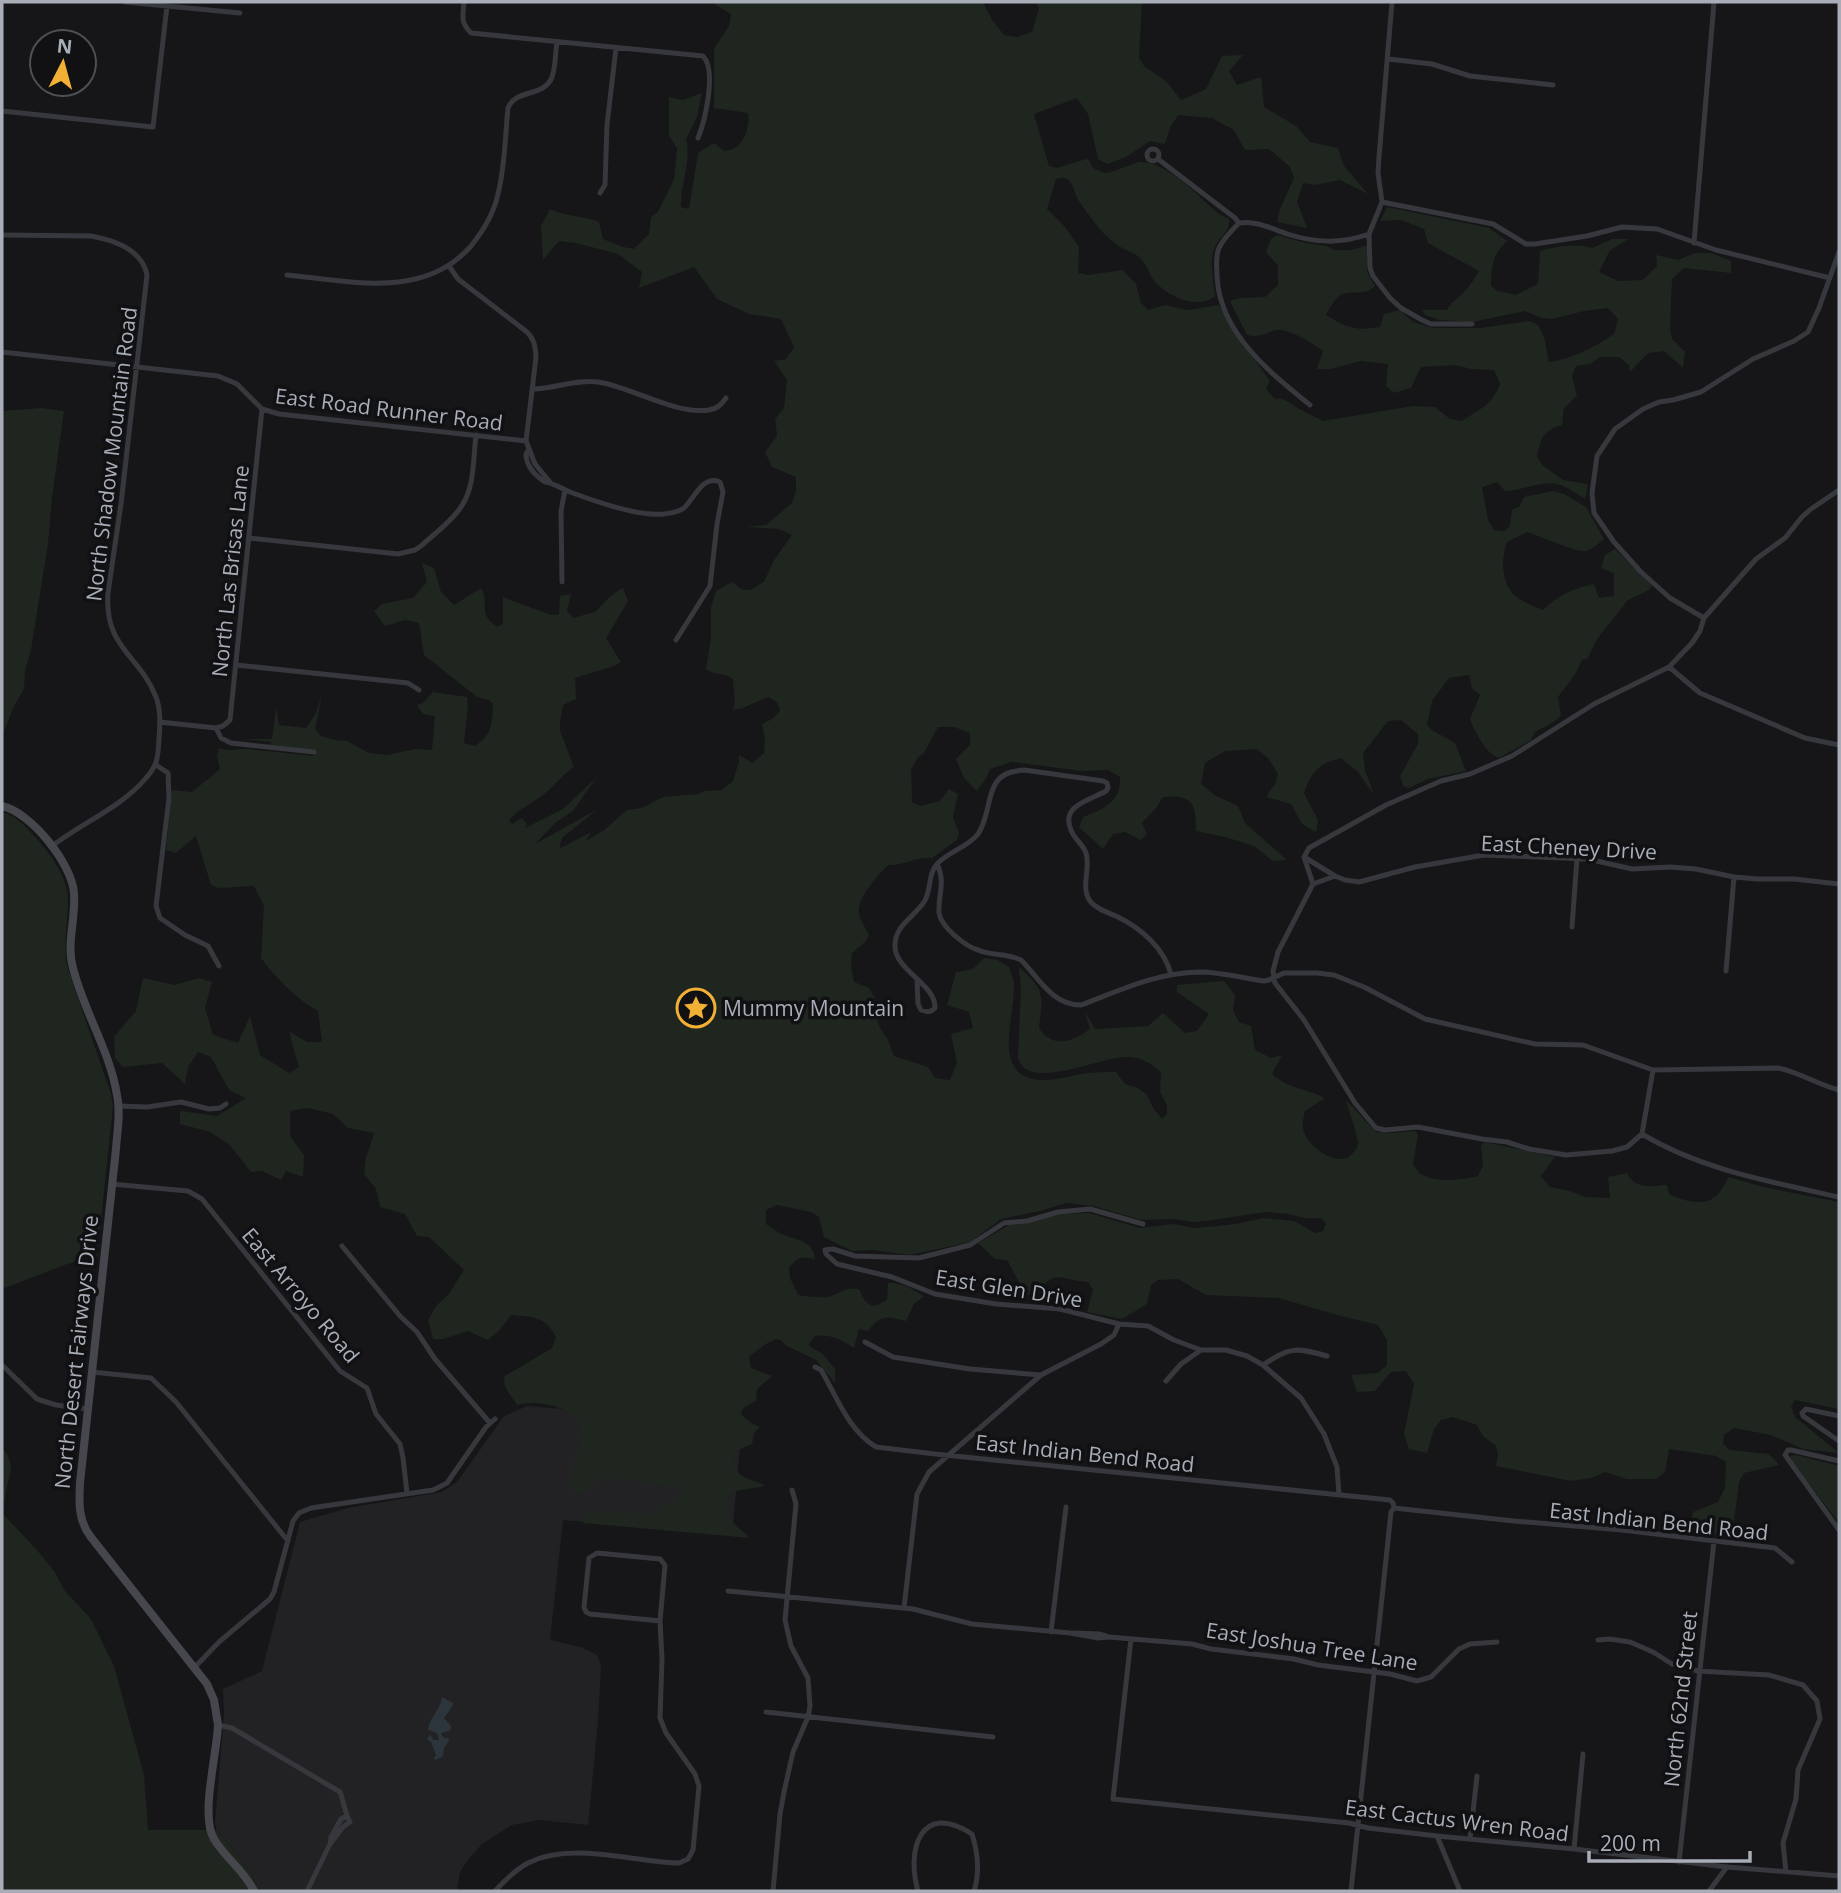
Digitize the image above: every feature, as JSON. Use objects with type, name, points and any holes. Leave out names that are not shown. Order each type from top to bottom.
[{"type":"street","points":[[125,2],[240,13]]},
{"type":"street","points":[[464,2],[464,26],[471,33],[703,56],[708,61],[709,80],[698,138]]},
{"type":"street","points":[[1392,2],[1378,157],[1382,202],[1369,234],[1371,272],[1390,298],[1413,316],[1431,324],[1472,324]]},
{"type":"street","points":[[1694,243],[1714,2]]},
{"type":"street","points":[[2,111],[153,127],[167,6]]},
{"type":"street","points":[[287,275],[390,284],[416,280],[449,266],[465,253],[494,209],[501,185],[510,102],[516,97],[544,88],[551,79],[556,43]]},
{"type":"street","points":[[600,192],[605,185],[607,125],[617,48]]},
{"type":"street","points":[[1388,59],[1432,64],[1470,76],[1553,85]]},
{"type":"street","points":[[1158,159],[1239,223],[1257,223],[1323,242],[1348,240],[1369,234]]},
{"type":"street","points":[[1382,202],[1493,224],[1526,244],[1587,236],[1622,227],[1657,229],[1716,250],[1830,278]]},
{"type":"street","points":[[1239,223],[1217,253],[1217,283],[1221,302],[1238,334],[1255,356],[1310,405]]},
{"type":"street","name":"North Shadow Mountain Road","points":[[2,235],[92,236],[114,242],[136,254],[147,275],[107,612],[112,631],[153,690],[158,704],[160,722],[156,765]]},
{"type":"street","points":[[1704,618],[1670,598],[1641,572],[1614,542],[1594,513],[1591,493],[1597,456],[1615,429],[1643,409],[1701,392],[1753,359],[1808,332],[1839,252]]},
{"type":"street","points":[[449,266],[458,279],[527,332],[535,343],[536,357],[526,441]]},
{"type":"street","name":"East Road Runner Road","points":[[2,352],[218,376],[243,388],[262,409],[279,414],[526,441],[529,449],[526,454],[528,465],[540,478],[565,490],[637,512],[662,514],[681,511],[699,488],[716,480],[720,482],[723,492],[716,524],[710,586],[676,640]]},
{"type":"street","points":[[533,389],[601,383],[661,402],[711,411],[719,407],[726,398]]},
{"type":"street","name":"North Las Brisas Lane","points":[[216,728],[230,720],[262,409]]},
{"type":"street","points":[[249,538],[398,554],[415,550],[456,513],[465,500],[471,484],[476,435]]},
{"type":"street","points":[[562,582],[561,511],[565,490]]},
{"type":"street","points":[[1313,884],[1304,857],[1309,848],[1386,804],[1441,780],[1470,775],[1512,756],[1594,704],[1669,667],[1692,643],[1704,618],[1756,559],[1785,538],[1811,509],[1839,490]]},
{"type":"street","points":[[236,665],[408,683],[419,690]]},
{"type":"street","points":[[1669,667],[1700,693],[1805,738],[1839,744]]},
{"type":"street","points":[[160,722],[216,728],[221,738],[231,743],[314,752]]},
{"type":"street","points":[[51,847],[124,797],[145,780],[156,765],[168,773],[169,798],[156,905],[160,918],[208,946],[219,966]]},
{"type":"street","points":[[917,980],[921,1010],[931,1011],[934,1008],[934,999],[917,980],[899,960],[895,939],[906,921],[923,905],[932,872],[937,864],[977,835],[981,829],[996,783],[1007,774],[1024,770],[1107,783],[1106,791],[1077,804],[1069,821],[1070,828],[1087,855],[1087,895],[1092,904],[1141,931],[1168,963],[1171,975]]},
{"type":"street","name":"North Desert Fairways Drive","points":[[2,806],[26,818],[51,847],[73,882],[75,904],[71,936],[72,964],[110,1069],[119,1106],[79,1504],[81,1520],[90,1536],[195,1667],[211,1691],[218,1714],[218,1725],[209,1826],[216,1843],[243,1873],[254,1891]]},
{"type":"street","name":"East Cheney Drive","points":[[1304,857],[1335,876],[1359,882],[1415,867],[1484,855],[1599,860],[1632,869],[1690,868],[1734,877],[1839,884]]},
{"type":"street","points":[[1572,927],[1577,859]]},
{"type":"street","points":[[937,864],[942,873],[939,913],[943,924],[976,950],[1021,960],[1053,995],[1071,1005],[1081,1005],[1148,979],[1171,975],[1202,972],[1264,981],[1284,974],[1308,972],[1334,975],[1364,987],[1425,1019],[1535,1044],[1583,1045],[1653,1070],[1778,1068],[1839,1090]]},
{"type":"street","points":[[1335,876],[1313,884],[1278,952],[1273,978],[1304,1020],[1355,1103],[1376,1128],[1385,1130],[1418,1127],[1566,1155],[1612,1151],[1627,1147],[1642,1134],[1653,1070]]},
{"type":"street","points":[[1726,971],[1734,877]]},
{"type":"street","points":[[119,1106],[147,1107],[181,1102],[209,1109],[220,1108],[226,1104]]},
{"type":"street","points":[[1642,1134],[1668,1149],[1745,1176],[1839,1197]]},
{"type":"street","name":"East Arroyo Road","points":[[111,1184],[188,1191],[202,1199],[340,1371],[367,1388],[376,1414],[402,1449],[407,1493]]},
{"type":"street","name":"East Glen Drive","points":[[1143,1224],[1090,1209],[1058,1212],[1027,1221],[1004,1223],[970,1245],[919,1258],[855,1256],[833,1249],[825,1250],[837,1264],[892,1277],[935,1294],[996,1304],[1059,1309],[1119,1324],[1148,1326],[1200,1350],[1226,1350],[1247,1356],[1263,1365],[1301,1398],[1324,1434],[1337,1467],[1339,1495]]},
{"type":"street","points":[[195,1667],[219,1642],[270,1599],[295,1518],[306,1509],[445,1486],[492,1421],[435,1359],[417,1332],[400,1316],[342,1246]]},
{"type":"street","points":[[904,1608],[917,1493],[929,1472],[1041,1375],[1101,1344],[1114,1335],[1119,1324]]},
{"type":"street","points":[[865,1342],[893,1356],[970,1369],[1041,1375]]},
{"type":"street","points":[[1166,1381],[1181,1364],[1200,1350]]},
{"type":"street","points":[[1263,1365],[1284,1351],[1306,1350],[1326,1356]]},
{"type":"street","points":[[2,1365],[37,1399],[56,1405],[88,1409]]},
{"type":"street","name":"East Indian Bend Road","points":[[815,1367],[821,1370],[844,1412],[869,1443],[876,1447],[1339,1495],[1514,1521],[1622,1530],[1775,1548],[1792,1562]]},
{"type":"street","points":[[92,1372],[151,1378],[176,1402],[288,1541]]},
{"type":"street","points":[[1839,1416],[1806,1409],[1802,1413],[1839,1441]]},
{"type":"street","points":[[1839,1461],[1791,1450],[1785,1455],[1839,1530]]},
{"type":"street","points":[[774,1891],[784,1792],[793,1752],[810,1706],[808,1678],[791,1646],[785,1620],[796,1504],[792,1490]]},
{"type":"street","points":[[1351,1891],[1393,1505]]},
{"type":"street","points":[[1051,1632],[1066,1507]]},
{"type":"street","name":"North 62nd Street","points":[[1679,1862],[1714,1541]]},
{"type":"street","points":[[495,1891],[514,1872],[528,1863],[553,1855],[578,1853],[671,1863],[685,1861],[691,1855],[699,1781],[666,1733],[660,1718],[660,1621],[665,1570],[663,1562],[660,1559],[597,1553],[591,1555],[584,1607],[586,1612],[660,1621]]},
{"type":"street","name":"East Joshua Tree Lane","points":[[728,1591],[904,1608],[972,1624],[1192,1644],[1390,1674],[1409,1680],[1424,1680],[1437,1673],[1459,1649],[1470,1644],[1497,1642]]},
{"type":"street","name":"East Cactus Wren Road","points":[[1131,1639],[1114,1798],[1437,1836],[1837,1876]]},
{"type":"street","points":[[1598,1640],[1630,1642],[1672,1664],[1699,1671],[1769,1675],[1802,1685],[1817,1701],[1820,1718],[1798,1770],[1796,1799],[1783,1843],[1786,1872]]},
{"type":"street","points":[[766,1712],[993,1737]]},
{"type":"street","points":[[218,1725],[232,1728],[341,1792],[349,1819],[341,1819],[307,1891]]},
{"type":"street","points":[[1574,1849],[1583,1755]]},
{"type":"street","points":[[1470,1839],[1477,1776]]},
{"type":"street","points":[[918,1891],[913,1864],[917,1840],[923,1830],[934,1824],[950,1823],[972,1834],[978,1862],[974,1891]]},
{"type":"street","points":[[1437,1836],[1460,1891]]},
{"type":"street","points":[[1709,1891],[1727,1867]]},
{"type":"street","points":[[1837,1876],[1839,1884]]},
{"type":"shaded area","points":[[711,2],[983,2],[1004,35],[1017,37],[1032,32],[1039,8],[1036,2],[1142,2],[1139,58],[1144,66],[1167,82],[1181,100],[1206,89],[1222,56],[1243,55],[1229,71],[1237,85],[1261,77],[1264,107],[1296,126],[1310,142],[1338,148],[1344,166],[1368,194],[1340,180],[1315,185],[1303,183],[1297,202],[1307,228],[1277,222],[1294,178],[1290,167],[1269,149],[1245,150],[1234,130],[1212,118],[1179,115],[1171,125],[1165,144],[1150,141],[1126,157],[1107,164],[1098,159],[1088,114],[1077,98],[1034,114],[1049,166],[1057,168],[1086,159],[1093,168],[1104,173],[1139,162],[1150,163],[1182,181],[1219,214],[1229,219],[1228,227],[1213,254],[1215,296],[1200,302],[1191,302],[1166,291],[1153,279],[1140,258],[1115,243],[1101,230],[1066,178],[1056,179],[1047,209],[1065,227],[1079,247],[1078,273],[1088,275],[1123,270],[1136,284],[1141,303],[1148,310],[1165,305],[1188,310],[1219,305],[1270,381],[1266,389],[1275,399],[1287,401],[1323,421],[1413,406],[1435,407],[1450,419],[1462,421],[1489,402],[1500,384],[1494,370],[1455,365],[1421,367],[1411,388],[1394,393],[1386,386],[1388,364],[1361,361],[1331,369],[1317,369],[1323,351],[1297,335],[1281,330],[1258,336],[1247,335],[1230,301],[1265,297],[1278,285],[1278,266],[1266,252],[1271,239],[1277,235],[1334,250],[1351,250],[1368,245],[1367,272],[1375,286],[1371,290],[1340,295],[1336,299],[1326,315],[1340,323],[1364,329],[1380,327],[1384,314],[1400,310],[1413,322],[1433,328],[1481,328],[1530,321],[1538,325],[1544,337],[1549,362],[1575,355],[1607,339],[1614,334],[1618,319],[1608,308],[1552,319],[1525,311],[1472,322],[1440,320],[1425,315],[1422,310],[1447,310],[1479,271],[1428,243],[1424,229],[1401,220],[1380,221],[1387,207],[1489,228],[1507,241],[1493,262],[1491,286],[1497,291],[1516,295],[1538,284],[1540,251],[1559,247],[1592,248],[1612,239],[1629,239],[1610,250],[1599,272],[1618,281],[1643,280],[1657,266],[1656,255],[1678,260],[1695,253],[1711,253],[1731,261],[1731,273],[1684,268],[1672,279],[1670,328],[1672,339],[1685,352],[1683,368],[1664,351],[1648,353],[1630,372],[1629,365],[1619,357],[1600,357],[1590,364],[1576,366],[1572,376],[1577,396],[1564,408],[1562,425],[1544,436],[1537,456],[1542,465],[1563,480],[1588,484],[1585,499],[1554,484],[1505,491],[1497,482],[1482,487],[1488,520],[1494,530],[1504,531],[1510,526],[1512,510],[1520,506],[1524,497],[1553,491],[1586,507],[1604,539],[1586,551],[1527,532],[1507,542],[1503,558],[1504,574],[1509,589],[1521,600],[1543,610],[1567,593],[1594,584],[1599,598],[1614,596],[1614,573],[1601,568],[1605,555],[1615,549],[1652,586],[1628,600],[1597,639],[1588,658],[1582,660],[1558,697],[1561,716],[1535,732],[1531,740],[1499,758],[1485,747],[1470,719],[1480,695],[1472,688],[1469,675],[1449,678],[1432,701],[1427,724],[1430,729],[1455,743],[1466,771],[1428,779],[1409,788],[1403,786],[1400,776],[1418,744],[1418,734],[1401,720],[1388,721],[1363,753],[1365,770],[1374,795],[1358,772],[1341,758],[1321,766],[1313,774],[1304,793],[1318,820],[1316,832],[1302,824],[1291,804],[1266,797],[1278,774],[1268,758],[1257,749],[1225,751],[1205,763],[1201,784],[1216,796],[1238,806],[1245,823],[1287,860],[1273,861],[1254,846],[1196,831],[1191,803],[1187,799],[1173,796],[1163,797],[1142,823],[1147,834],[1141,840],[1125,832],[1113,834],[1103,849],[1079,827],[1083,817],[1114,799],[1120,786],[1120,777],[1108,770],[1082,771],[1012,762],[990,769],[977,791],[964,778],[956,759],[970,745],[970,733],[954,727],[938,727],[911,770],[912,802],[920,806],[940,801],[949,789],[958,794],[953,817],[959,833],[957,840],[932,858],[888,865],[874,881],[859,908],[860,917],[869,935],[852,953],[851,967],[854,982],[869,988],[875,998],[870,1002],[894,1056],[928,1067],[935,1078],[950,1080],[957,1062],[951,1034],[973,1028],[969,1012],[947,1005],[956,972],[973,969],[984,958],[997,960],[1009,967],[1014,983],[1009,1044],[1010,1057],[1015,1068],[1024,1076],[1039,1080],[1116,1072],[1125,1084],[1138,1088],[1147,1095],[1162,1119],[1167,1114],[1167,1105],[1160,1092],[1161,1072],[1141,1059],[1116,1058],[1044,1073],[1032,1072],[1023,1067],[1018,1057],[1021,989],[1019,967],[1034,982],[1040,993],[1039,1028],[1044,1035],[1057,1041],[1070,1040],[1090,1029],[1085,1012],[1095,1029],[1148,1026],[1163,1013],[1185,1033],[1197,1031],[1209,1014],[1177,992],[1177,985],[1224,981],[1235,995],[1233,1010],[1239,1022],[1251,1026],[1255,1050],[1271,1058],[1282,1055],[1272,1074],[1291,1086],[1325,1098],[1305,1111],[1303,1126],[1310,1142],[1332,1157],[1347,1158],[1358,1146],[1346,1100],[1376,1132],[1416,1131],[1418,1135],[1413,1165],[1421,1174],[1433,1179],[1478,1176],[1483,1165],[1481,1146],[1484,1142],[1555,1157],[1541,1176],[1550,1187],[1585,1197],[1610,1198],[1608,1177],[1627,1173],[1639,1185],[1667,1185],[1669,1194],[1692,1201],[1704,1202],[1715,1197],[1729,1177],[1763,1187],[1839,1202],[1839,1409],[1795,1400],[1791,1407],[1795,1417],[1839,1453],[1803,1449],[1771,1435],[1734,1428],[1724,1435],[1723,1444],[1730,1450],[1769,1454],[1779,1465],[1744,1473],[1739,1482],[1732,1536],[1696,1532],[1690,1523],[1693,1512],[1718,1502],[1725,1488],[1726,1462],[1716,1456],[1669,1449],[1665,1472],[1656,1479],[1627,1479],[1605,1472],[1591,1478],[1571,1481],[1496,1466],[1496,1446],[1483,1436],[1477,1425],[1453,1417],[1441,1420],[1434,1429],[1427,1453],[1409,1449],[1404,1434],[1414,1384],[1406,1371],[1391,1372],[1375,1391],[1357,1392],[1351,1375],[1378,1373],[1387,1365],[1387,1340],[1378,1325],[1279,1298],[1206,1295],[1178,1279],[1158,1280],[1151,1285],[1147,1304],[1122,1319],[1087,1312],[1093,1290],[1088,1282],[1054,1278],[1038,1293],[1018,1297],[1015,1294],[1019,1282],[1007,1260],[995,1259],[978,1243],[1009,1225],[1025,1224],[1058,1214],[1089,1213],[1140,1228],[1173,1224],[1196,1228],[1263,1218],[1294,1221],[1315,1233],[1323,1231],[1326,1224],[1321,1218],[1266,1212],[1192,1222],[1175,1219],[1142,1220],[1093,1206],[1066,1203],[1001,1219],[970,1242],[910,1255],[873,1250],[852,1251],[824,1237],[819,1217],[811,1212],[777,1205],[766,1210],[766,1224],[781,1234],[807,1244],[814,1253],[815,1259],[800,1258],[789,1268],[790,1278],[798,1295],[827,1297],[849,1289],[859,1289],[867,1303],[877,1305],[887,1300],[888,1283],[893,1283],[924,1296],[914,1304],[906,1321],[885,1318],[868,1331],[859,1329],[854,1348],[831,1337],[815,1336],[809,1344],[823,1354],[835,1369],[835,1383],[816,1360],[776,1339],[749,1357],[751,1368],[772,1376],[757,1389],[756,1401],[743,1408],[741,1414],[760,1427],[754,1433],[752,1444],[734,1455],[736,1469],[741,1475],[765,1486],[730,1492],[727,1498],[728,1518],[750,1538],[583,1523],[584,1515],[588,1512],[649,1514],[665,1504],[677,1501],[681,1494],[677,1487],[656,1485],[654,1482],[602,1478],[582,1494],[578,1495],[573,1490],[574,1462],[581,1434],[578,1422],[565,1410],[555,1406],[535,1403],[517,1405],[504,1384],[505,1376],[552,1348],[556,1337],[543,1321],[511,1315],[488,1340],[468,1331],[443,1339],[433,1339],[428,1320],[464,1270],[429,1237],[417,1236],[405,1214],[380,1207],[376,1189],[364,1174],[374,1133],[348,1128],[333,1114],[308,1108],[290,1111],[290,1136],[304,1155],[303,1177],[286,1171],[281,1180],[262,1171],[251,1172],[229,1144],[210,1132],[180,1124],[180,1111],[217,1116],[246,1098],[229,1090],[211,1057],[198,1052],[188,1067],[185,1084],[162,1063],[123,1067],[115,1058],[114,1037],[136,1011],[143,978],[175,985],[199,978],[212,982],[205,1008],[213,1035],[238,1043],[250,1016],[260,1055],[289,1073],[299,1067],[290,1032],[307,1042],[322,1042],[318,1011],[287,988],[261,958],[264,906],[254,886],[219,888],[211,885],[196,836],[176,853],[166,850],[172,790],[192,792],[220,769],[217,756],[219,748],[314,756],[314,750],[245,739],[272,739],[276,707],[279,725],[306,728],[315,715],[322,695],[315,729],[321,736],[347,741],[369,753],[387,755],[415,749],[432,750],[435,716],[423,714],[417,705],[423,703],[433,692],[467,697],[464,743],[475,746],[481,742],[490,728],[493,704],[477,697],[424,655],[419,623],[405,620],[385,626],[374,611],[382,604],[413,598],[427,582],[422,563],[434,568],[441,592],[454,605],[481,588],[487,617],[497,627],[503,624],[503,597],[551,615],[559,614],[560,596],[571,594],[567,611],[573,618],[595,612],[623,588],[628,601],[606,638],[621,662],[575,678],[576,699],[563,705],[560,731],[574,767],[509,820],[512,824],[522,818],[527,824],[525,828],[563,809],[597,777],[573,811],[555,823],[535,844],[598,809],[562,838],[559,849],[591,832],[586,841],[603,831],[627,810],[642,808],[663,797],[722,790],[733,781],[739,755],[753,763],[764,753],[762,724],[774,718],[780,710],[777,702],[768,697],[733,710],[733,679],[706,669],[711,637],[711,607],[716,591],[732,582],[741,589],[750,590],[764,582],[774,560],[792,535],[779,529],[746,527],[766,525],[792,503],[796,491],[796,477],[772,467],[765,452],[777,436],[775,419],[784,408],[787,380],[774,361],[786,359],[794,347],[781,319],[749,314],[717,299],[694,267],[639,288],[642,272],[618,254],[559,241],[543,260],[541,226],[550,209],[599,222],[603,239],[623,247],[634,249],[649,234],[651,217],[658,212],[674,179],[677,149],[669,135],[669,97],[683,100],[702,93],[697,117],[686,139],[688,156],[681,207],[689,209],[698,153],[714,143],[724,151],[732,149],[745,136],[748,113],[714,108],[714,49],[729,26],[731,14]]},
{"type":"shaded area","points":[[42,408],[64,411],[48,544],[24,689],[2,737],[2,411]]},
{"type":"shaded area","points":[[2,812],[25,826],[53,859],[62,875],[68,901],[67,966],[111,1094],[113,1107],[97,1258],[83,1258],[2,1289]]},
{"type":"shaded area","points":[[527,1406],[742,1425],[732,1535],[563,1520],[550,1640],[581,1647],[597,1655],[601,1665],[588,1825],[540,1820],[512,1825],[482,1844],[468,1860],[460,1872],[457,1891],[259,1891],[252,1874],[215,1824],[224,1714],[223,1689],[262,1671],[300,1522],[348,1508],[442,1492],[457,1482],[504,1416]]},
{"type":"shaded area","points":[[2,1448],[9,1459],[11,1469],[3,1514],[37,1550],[55,1572],[65,1591],[91,1619],[114,1666],[144,1775],[148,1830],[217,1830],[252,1874],[259,1891],[2,1891]]},
{"type":"shaded area","points":[[1796,1455],[1839,1466],[1839,1523],[1790,1459],[1790,1456]]},
{"type":"shaded area","points":[[442,1697],[453,1703],[444,1718],[451,1728],[441,1734],[449,1741],[443,1756],[435,1760],[436,1755],[427,1739],[430,1735],[434,1740],[439,1740],[437,1733],[428,1730]]},
{"type":"place","name":"Mummy Mountain","points":[[696,1008]]}]
